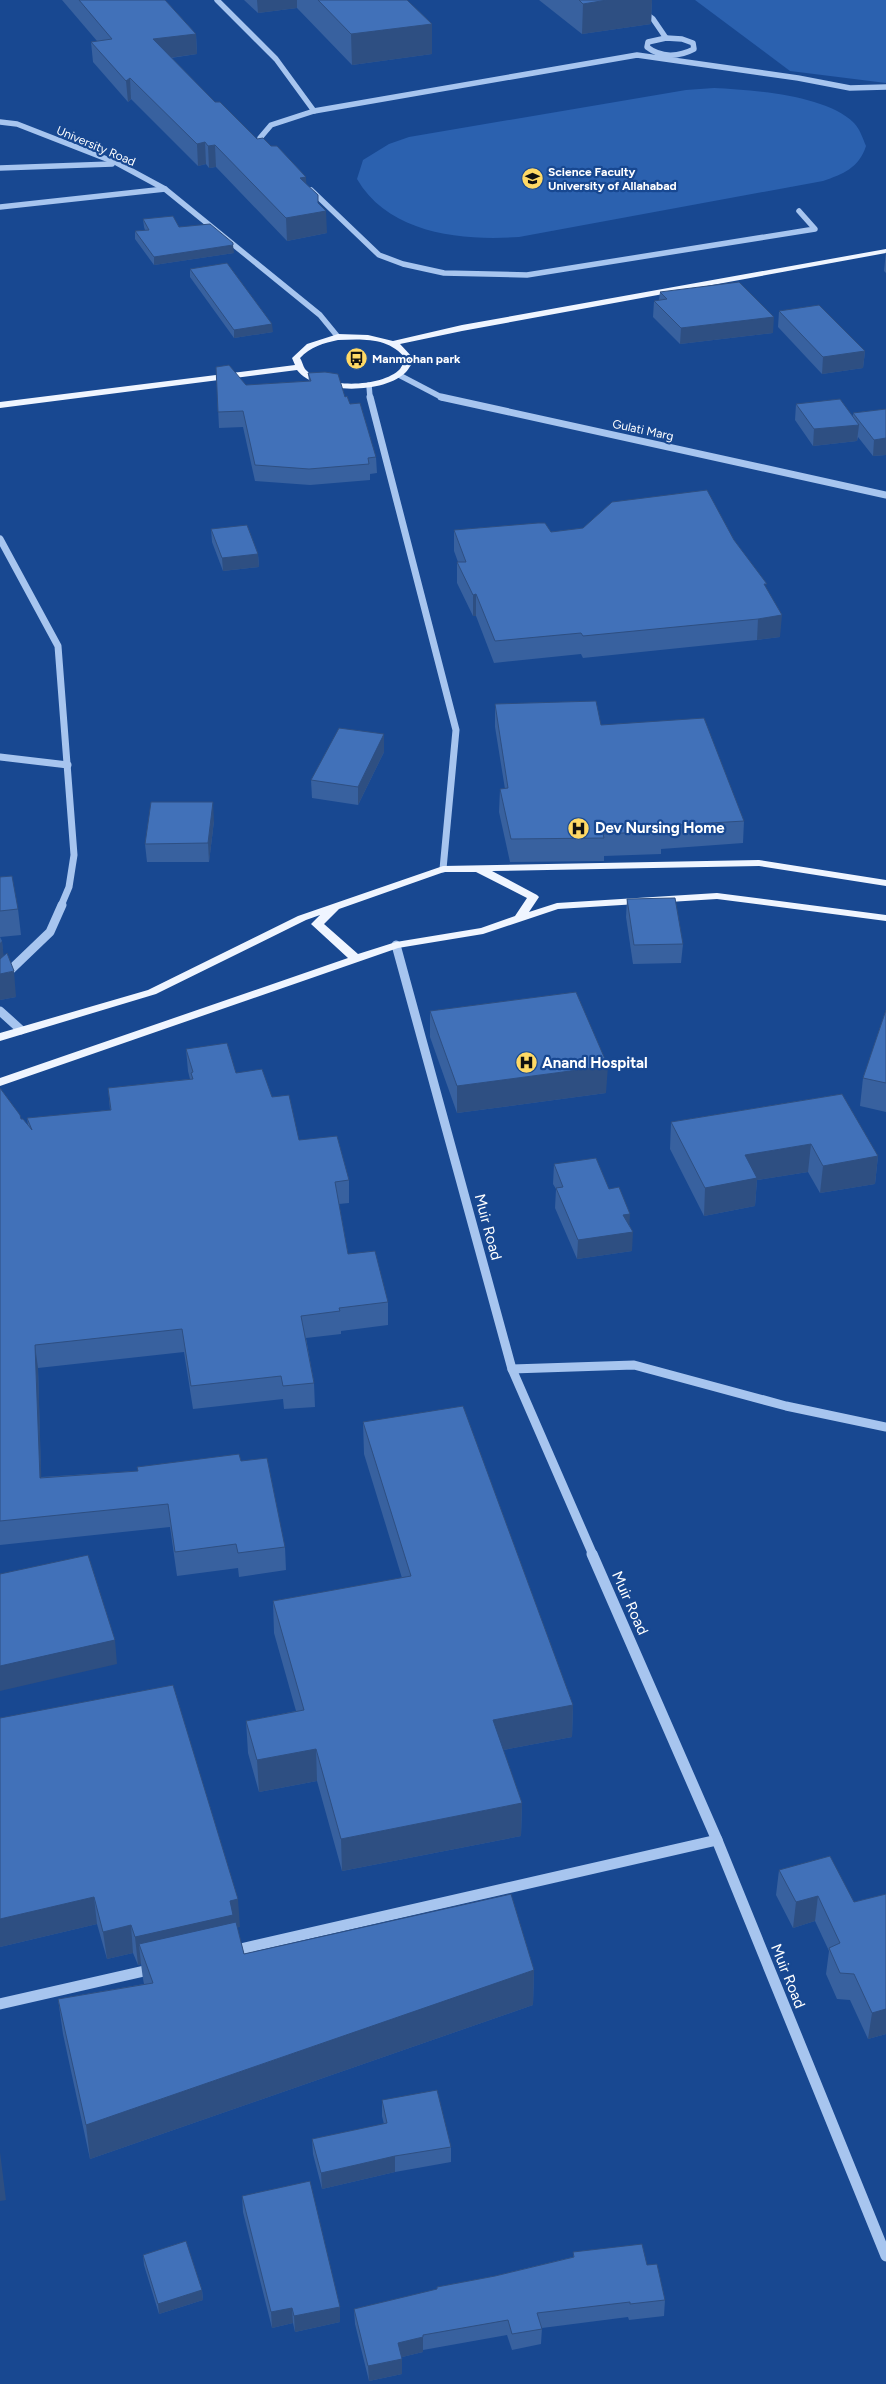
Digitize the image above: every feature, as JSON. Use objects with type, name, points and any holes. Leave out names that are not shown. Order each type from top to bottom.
[{"type":"main road","points":[[394,343],[462,328],[886,250]]},
{"type":"main road","points":[[368,336],[394,343],[405,350],[410,358],[408,367],[399,375],[386,381],[369,385],[346,386],[324,383],[307,376],[297,367],[296,358],[303,348],[318,341],[338,337],[368,336]]},
{"type":"main road","points":[[0,405],[297,367]]},
{"type":"main road","points":[[0,1037],[152,992],[302,918],[443,869],[759,863],[886,883]]},
{"type":"main road","points":[[476,868],[533,898],[519,919]]},
{"type":"main road","points":[[0,1082],[396,945],[483,931],[557,906],[717,896],[886,918]]},
{"type":"main road","points":[[338,905],[317,924],[356,959]]},
{"type":"street","points":[[217,0],[276,59],[314,111]]},
{"type":"street","points":[[628,0],[653,19],[666,38],[688,41],[693,44],[694,49],[684,54],[668,55],[654,52],[647,48],[648,42],[666,38]]},
{"type":"street","points":[[270,155],[264,149],[260,138],[271,125],[314,111],[637,55],[798,78],[850,88],[886,87]]},
{"type":"street","name":"University Road","points":[[0,122],[17,124],[118,163],[165,190],[320,315],[338,337]]},
{"type":"street","points":[[0,168],[118,163]]},
{"type":"street","points":[[303,183],[379,255],[403,264],[444,273],[527,275],[815,229],[799,210]]},
{"type":"street","points":[[0,207],[165,190]]},
{"type":"street","name":"Gulati Marg","points":[[399,375],[445,398],[886,495]]},
{"type":"street","points":[[369,385],[371,405],[456,730],[443,869]]},
{"type":"street","points":[[0,540],[58,646],[74,855],[69,887],[50,932],[0,980]]},
{"type":"street","points":[[0,757],[68,765]]},
{"type":"street","name":"Muir Road","points":[[396,945],[512,1369],[717,1840],[886,2256]]},
{"type":"street","points":[[0,1011],[21,1030]]},
{"type":"street","points":[[512,1369],[634,1365],[786,1406],[886,1427]]},
{"type":"street","points":[[223,1953],[717,1840]]},
{"type":"street","points":[[0,2004],[165,1966]]},
{"type":"shaded area","points":[[695,0],[886,0],[886,83],[790,71]]},
{"type":"shaded area","points":[[714,88],[748,90],[788,96],[826,106],[842,114],[856,125],[866,146],[863,154],[855,165],[837,176],[823,181],[519,237],[497,238],[451,235],[407,223],[388,212],[371,197],[357,179],[363,160],[389,144],[409,137],[686,90]]},
{"type":"building","points":[[79,0],[165,0],[196,34],[153,39],[215,102],[220,102],[257,139],[263,138],[271,146],[277,146],[306,177],[300,178],[318,195],[318,203],[326,211],[286,218],[215,145],[208,146],[205,142],[197,144],[130,78],[126,81],[91,42],[112,39]]},
{"type":"building","points":[[318,0],[407,0],[432,24],[351,34]]},
{"type":"building","points":[[579,0],[607,0],[583,4]]},
{"type":"building","points":[[173,216],[179,227],[210,224],[233,245],[154,257],[135,231],[149,230],[143,219]]},
{"type":"building","points":[[227,263],[272,324],[234,330],[190,269]]},
{"type":"building","points":[[739,282],[774,317],[681,328],[654,301],[667,299],[660,292]]},
{"type":"building","points":[[819,305],[865,351],[823,357],[779,311]]},
{"type":"building","points":[[229,365],[246,385],[311,381],[308,373],[325,372],[338,374],[345,397],[347,396],[350,404],[360,403],[376,457],[368,458],[369,464],[309,469],[255,465],[243,411],[218,412],[216,367]]},
{"type":"building","points":[[840,399],[859,425],[814,429],[796,404]]},
{"type":"building","points":[[886,409],[886,438],[874,440],[853,413]]},
{"type":"building","points":[[707,490],[734,540],[767,584],[764,584],[782,615],[583,636],[581,633],[495,641],[476,594],[473,595],[457,562],[466,562],[454,530],[538,523],[545,523],[551,532],[583,528],[612,502]]},
{"type":"building","points":[[247,525],[258,554],[222,558],[211,529]]},
{"type":"building","points":[[596,701],[601,725],[704,718],[744,821],[661,826],[662,831],[603,834],[604,838],[511,839],[500,789],[508,788],[495,704]]},
{"type":"building","points":[[339,728],[384,734],[358,787],[311,780]]},
{"type":"building","points":[[151,802],[213,802],[208,843],[145,844]]},
{"type":"building","points":[[12,876],[18,909],[0,911],[0,877]]},
{"type":"building","points":[[675,898],[683,944],[634,945],[627,899]]},
{"type":"building","points":[[7,953],[14,971],[0,974],[0,959]]},
{"type":"building","points":[[576,992],[608,1066],[457,1086],[430,1011]]},
{"type":"building","points":[[886,1010],[886,1083],[863,1078]]},
{"type":"building","points":[[227,1043],[236,1073],[262,1069],[272,1097],[289,1095],[299,1140],[337,1136],[349,1180],[335,1182],[348,1254],[375,1251],[388,1302],[339,1308],[340,1311],[301,1316],[314,1383],[283,1386],[281,1376],[191,1386],[182,1329],[35,1345],[40,1478],[138,1471],[137,1467],[239,1454],[241,1461],[267,1458],[285,1547],[238,1553],[236,1544],[175,1552],[168,1504],[0,1521],[0,1088],[21,1119],[32,1130],[27,1118],[111,1110],[108,1088],[193,1079],[191,1073],[193,1072],[186,1049]]},
{"type":"building","points":[[842,1094],[878,1156],[823,1166],[811,1144],[745,1155],[757,1178],[705,1188],[671,1122]]},
{"type":"building","points":[[596,1158],[609,1189],[619,1187],[630,1214],[623,1215],[633,1232],[578,1240],[556,1188],[563,1187],[554,1164]]},
{"type":"building","points":[[463,1406],[573,1705],[493,1720],[522,1803],[341,1839],[316,1749],[257,1760],[246,1721],[304,1710],[273,1601],[411,1576],[363,1422]]},
{"type":"building","points":[[88,1555],[115,1640],[0,1666],[0,1574]]},
{"type":"building","points":[[173,1685],[238,1899],[230,1901],[233,1915],[135,1937],[131,1925],[103,1932],[94,1897],[0,1919],[0,1718]]},
{"type":"building","points":[[830,1856],[854,1902],[886,1894],[886,2009],[872,2013],[854,1974],[840,1973],[829,1948],[840,1943],[818,1896],[796,1902],[779,1870]]},
{"type":"building","points":[[511,1894],[534,1970],[86,2125],[58,1999],[153,1983],[139,1944],[236,1922],[244,1954]]},
{"type":"building","points":[[437,2090],[451,2147],[395,2156],[321,2173],[312,2139],[387,2123],[382,2100]]},
{"type":"building","points":[[310,2181],[340,2307],[294,2316],[292,2308],[271,2312],[242,2196]]},
{"type":"building","points":[[186,2241],[202,2290],[158,2304],[143,2255]]},
{"type":"building","points":[[642,2244],[647,2265],[657,2264],[665,2300],[630,2304],[630,2302],[537,2313],[542,2329],[512,2334],[508,2320],[423,2335],[423,2337],[398,2343],[402,2359],[368,2366],[354,2309],[437,2289],[437,2287],[495,2276],[574,2257],[573,2252]]},
{"type":"place","name":"Science Faculty University of Allahabad","points":[[532,179]]},
{"type":"place","name":"Manmohan park","points":[[356,359]]},
{"type":"place","name":"Dev Nursing Home","points":[[579,828]]},
{"type":"place","name":"Anand Hospital","points":[[526,1063]]}]
